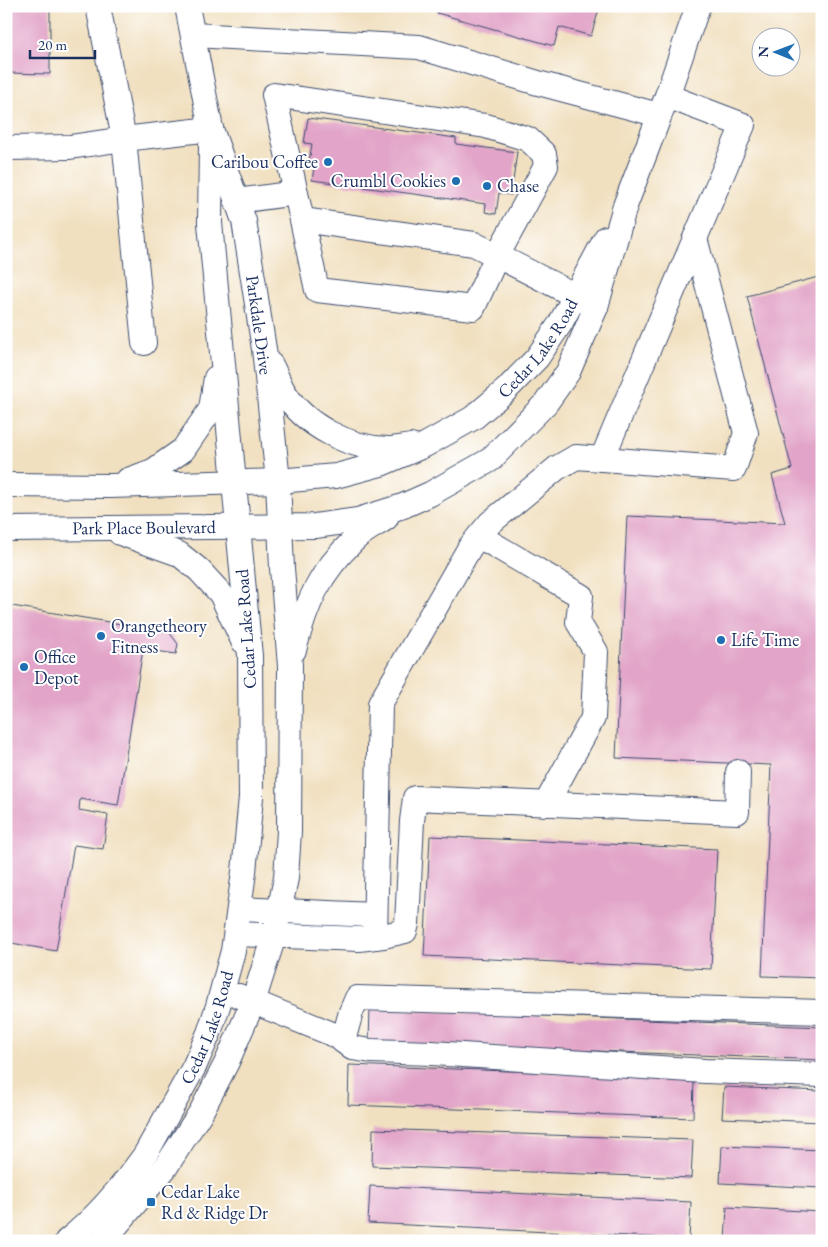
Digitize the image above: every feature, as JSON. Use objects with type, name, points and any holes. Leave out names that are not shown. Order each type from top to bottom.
[{"type":"street","points":[[98,6],[124,139],[144,343]]},
{"type":"street","name":"Parkdale Drive","points":[[186,6],[211,129],[244,221],[264,349],[278,481],[280,525]]},
{"type":"street","name":"Cedar Lake Road","points":[[88,1237],[165,1168],[202,1112],[227,1062],[253,1002],[274,936],[286,878],[289,831],[290,666],[280,525],[315,526],[358,520],[403,506],[430,494],[490,460],[546,404],[568,372],[596,307],[624,206],[663,105],[698,6]]},
{"type":"street","points":[[193,35],[419,47],[538,83],[663,105],[743,125],[602,459]]},
{"type":"street","points":[[274,95],[486,126],[528,139],[544,154],[546,166],[497,256],[473,308],[317,290],[302,220],[274,95]]},
{"type":"street","points":[[6,148],[70,147],[211,129]]},
{"type":"street","name":"Parkdale Drive","points":[[211,129],[210,223],[234,482]]},
{"type":"street","points":[[237,201],[296,193]]},
{"type":"street","name":"Cedar Lake Road","points":[[88,1237],[145,1155],[194,1066],[209,1033],[223,991],[236,934],[251,797],[250,656],[234,482],[278,481],[336,476],[381,464],[425,445],[473,418],[505,391],[537,358],[560,324],[574,295],[624,206]]},
{"type":"street","points":[[302,220],[474,244],[596,307]]},
{"type":"street","points":[[236,934],[359,939],[375,926],[380,704],[470,547],[490,523],[557,468],[576,457],[734,469],[746,433],[695,238]]},
{"type":"street","points":[[110,486],[153,471],[183,450],[211,409],[222,342]]},
{"type":"street","points":[[264,349],[285,393],[308,419],[322,430],[354,444],[388,449],[425,445]]},
{"type":"street","points":[[6,485],[110,486],[234,482]]},
{"type":"street","points":[[290,666],[304,614],[314,591],[330,566],[355,539],[403,506]]},
{"type":"street","name":"Park Place Boulevard","points":[[6,529],[280,525]]},
{"type":"street","points":[[107,528],[179,554],[199,570],[221,594],[250,656]]},
{"type":"street","points":[[479,536],[581,596],[578,622],[596,652],[593,718],[546,804]]},
{"type":"street","points":[[239,909],[280,911],[405,930],[417,924],[412,822],[415,798],[737,812],[738,772]]},
{"type":"street","points":[[223,991],[337,1036],[352,1048],[371,1051],[822,1076]]},
{"type":"street","points":[[343,1041],[357,998],[822,1012]]},
{"type":"building","points":[[6,6],[50,6],[50,74],[6,73]]},
{"type":"building","points":[[350,6],[398,6],[397,11],[350,8]]},
{"type":"building","points":[[439,6],[600,6],[591,36],[559,27],[554,46],[437,13]]},
{"type":"building","points":[[308,118],[456,138],[456,144],[517,152],[511,195],[499,193],[496,214],[485,212],[486,204],[312,180],[315,162],[309,161],[312,144],[304,143]]},
{"type":"building","name":"Life Time","points":[[822,276],[822,978],[762,976],[771,765],[616,758],[627,516],[785,523],[772,475],[792,469],[747,296]]},
{"type":"building","points":[[6,605],[169,632],[178,644],[176,654],[143,649],[118,805],[80,799],[79,810],[108,815],[103,849],[74,845],[56,951],[6,942]]},
{"type":"building","points":[[430,836],[717,849],[711,969],[424,956]]},
{"type":"building","points":[[370,1009],[822,1027],[822,1060],[369,1042]]},
{"type":"building","points":[[349,1065],[694,1078],[693,1118],[348,1105]]},
{"type":"building","points":[[724,1087],[822,1091],[822,1122],[722,1118]]},
{"type":"building","points":[[373,1129],[693,1140],[691,1178],[372,1166]]},
{"type":"building","points":[[722,1146],[822,1150],[822,1188],[720,1183]]},
{"type":"building","points":[[370,1186],[691,1202],[689,1239],[368,1223]]},
{"type":"building","points":[[727,1207],[822,1212],[822,1241],[725,1241]]},
{"type":"place","name":"Caribou Coffee","points":[[328,162]]},
{"type":"place","name":"Crumbl Cookies","points":[[456,181]]},
{"type":"place","name":"Chase","points":[[487,186]]},
{"type":"place","name":"Orangetheory Fitness","points":[[101,636]]},
{"type":"place","name":"Life Time","points":[[721,640]]},
{"type":"place","name":"Office Depot","points":[[24,667]]},
{"type":"place","name":"Cedar Lake Rd & Ridge Dr","points":[[151,1202]]}]
